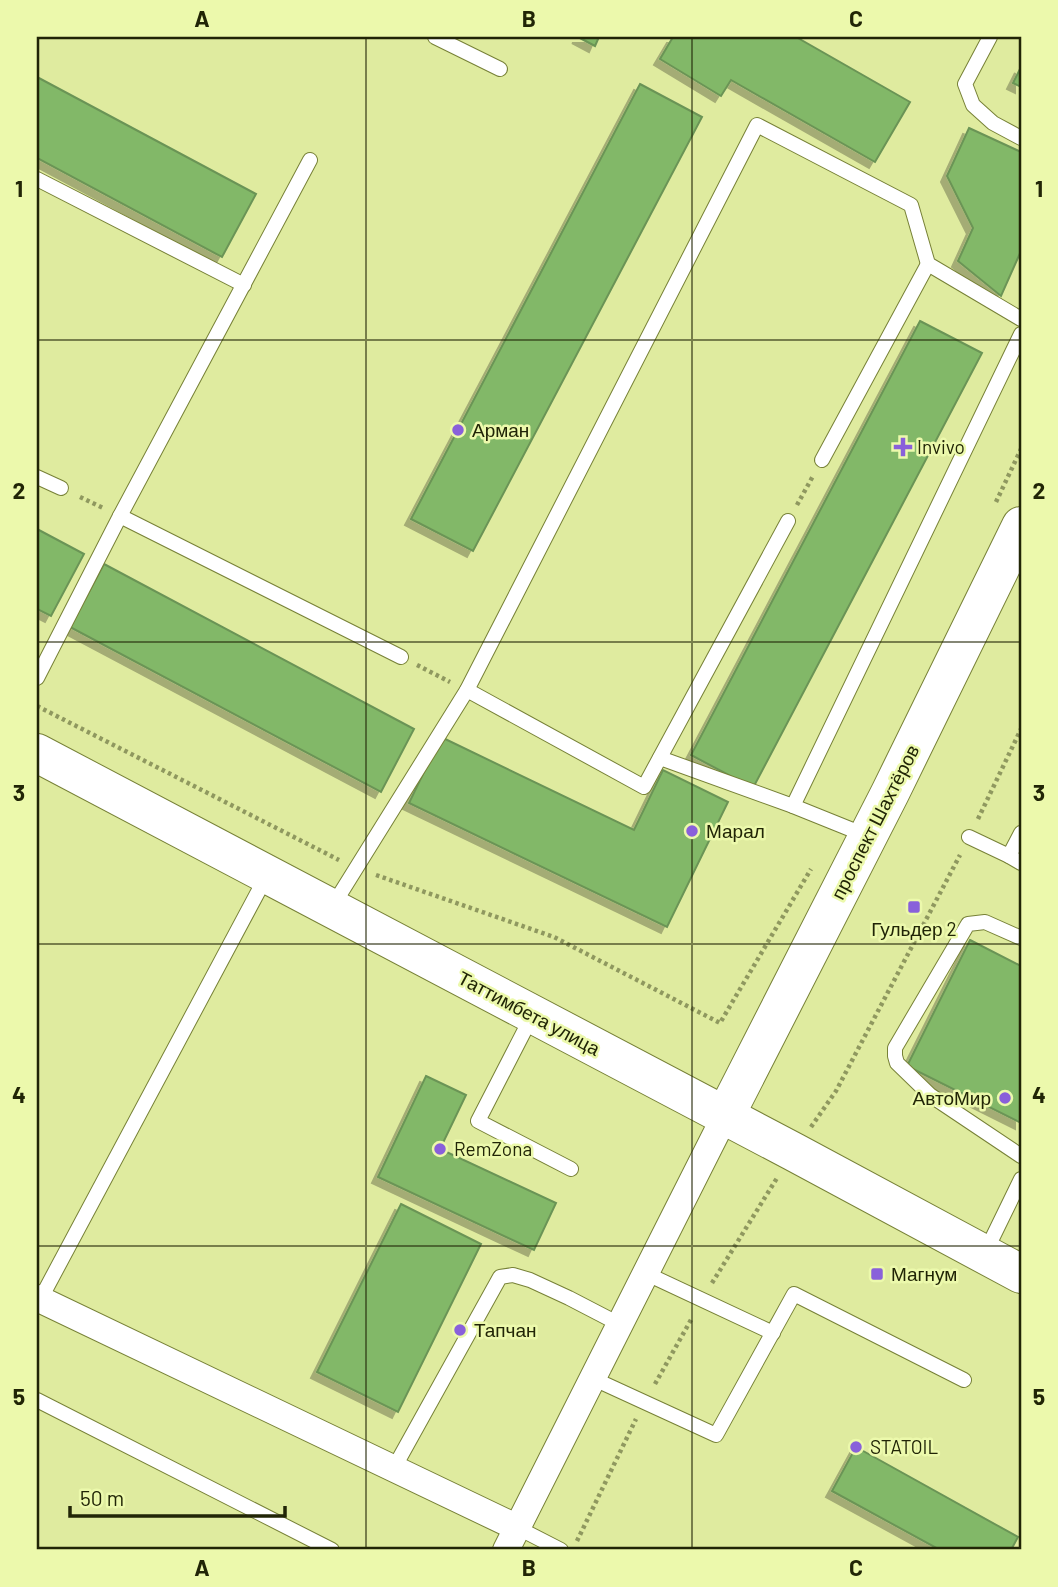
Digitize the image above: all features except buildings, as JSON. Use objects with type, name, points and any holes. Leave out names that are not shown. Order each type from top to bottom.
[{"type":"main road","name":"проспект Шахтёров","points":[[725,1116],[852,830],[1007,518]]},
{"type":"main road","name":"Таттимбета улица","points":[[37,753],[1021,1274]]},
{"type":"street","points":[[38,1299],[394,1468],[512,1539],[725,1116]]},
{"type":"lane","points":[[435,37],[500,69]]},
{"type":"lane","points":[[990,37],[965,84],[973,104],[993,123],[1021,138]]},
{"type":"lane","points":[[331,909],[467,690],[757,125],[911,205],[928,264],[1021,319]]},
{"type":"lane","points":[[37,678],[120,516],[310,160]]},
{"type":"lane","points":[[37,179],[244,285]]},
{"type":"lane","points":[[822,460],[928,264]]},
{"type":"lane","points":[[793,806],[1021,334]]},
{"type":"lane","points":[[37,477],[61,488]]},
{"type":"lane","points":[[120,516],[401,657]]},
{"type":"lane","points":[[467,690],[644,787],[788,521]]},
{"type":"lane","points":[[660,758],[852,830]]},
{"type":"lane","points":[[970,837],[1015,860],[1021,833]]},
{"type":"lane","points":[[38,1299],[267,876]]},
{"type":"lane","points":[[1021,938],[985,922],[968,924],[895,1048],[895,1056],[897,1063],[930,1095],[1021,1156]]},
{"type":"lane","points":[[533,1015],[478,1121],[571,1169]]},
{"type":"lane","points":[[984,1254],[1021,1179]]},
{"type":"lane","points":[[647,1274],[772,1333]]},
{"type":"lane","points":[[394,1468],[500,1277],[513,1275],[530,1280],[621,1325]]},
{"type":"lane","points":[[594,1379],[716,1435],[794,1294],[964,1380]]},
{"type":"lane","points":[[37,1400],[332,1550]]},
{"type":"lane","points":[[512,1539],[561,1550]]},
{"type":"path","points":[[1007,518],[1021,449]]},
{"type":"path","points":[[788,521],[822,460]]},
{"type":"path","points":[[61,488],[120,516]]},
{"type":"path","points":[[401,657],[467,690]]},
{"type":"path","points":[[37,706],[356,869],[554,937],[720,1023],[814,863],[852,830]]},
{"type":"place","name":"Арман","points":[[458,430]]},
{"type":"place","name":"Invivo","points":[[903,447]]},
{"type":"place","name":"Марал","points":[[692,831]]},
{"type":"place","name":"Гульдер 2","points":[[914,907]]},
{"type":"place","name":"АвтоМир","points":[[1005,1098]]},
{"type":"place","name":"RemZona","points":[[440,1149]]},
{"type":"place","name":"Магнум","points":[[877,1274]]},
{"type":"place","name":"Тапчан","points":[[460,1330]]},
{"type":"place","name":"STATOIL","points":[[856,1447]]}]
